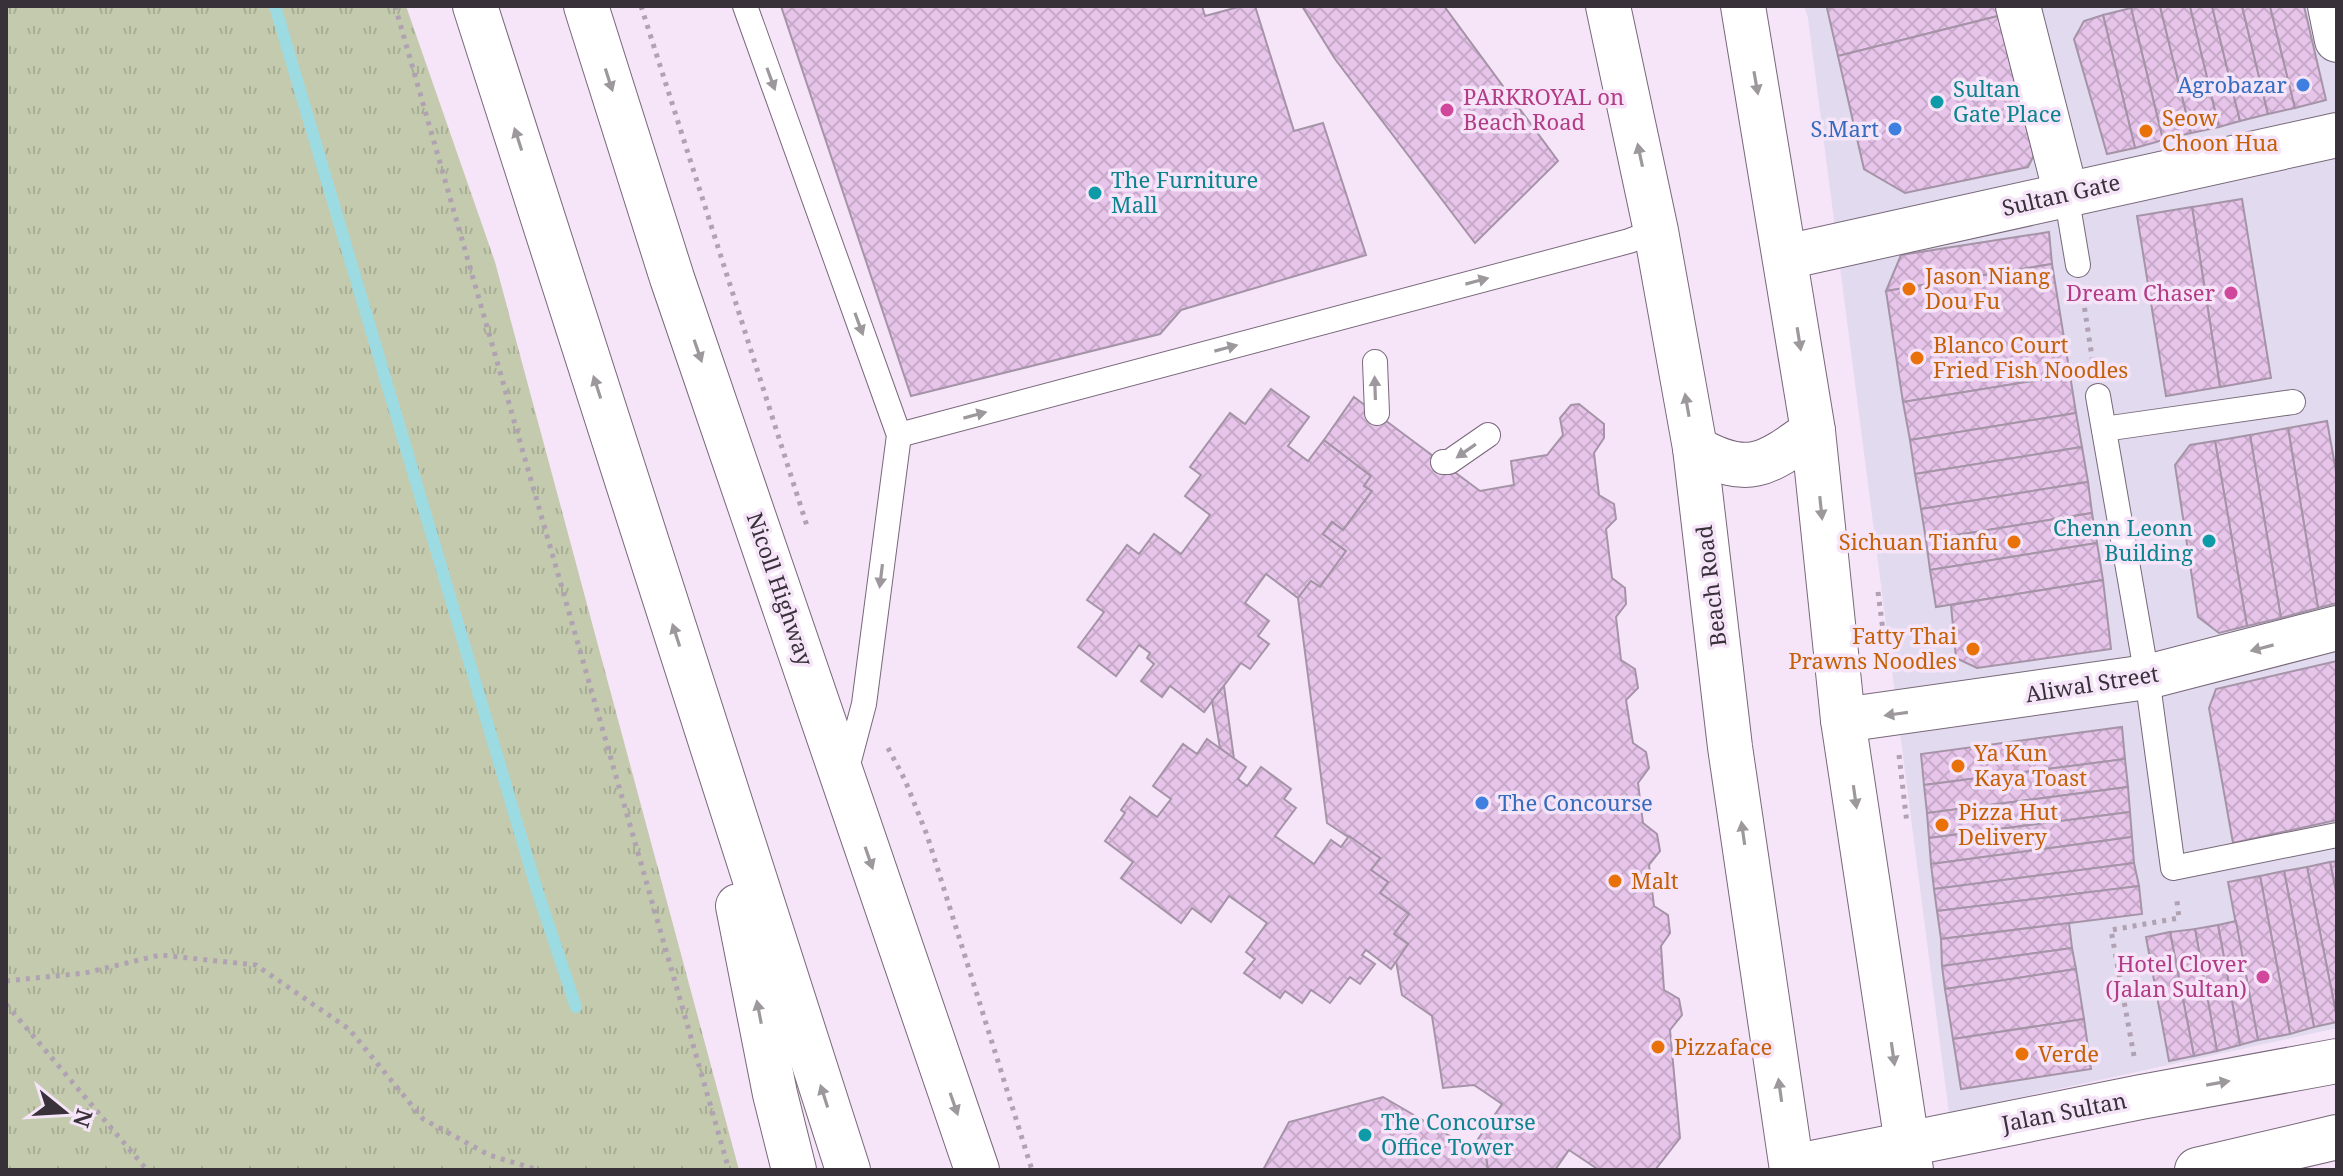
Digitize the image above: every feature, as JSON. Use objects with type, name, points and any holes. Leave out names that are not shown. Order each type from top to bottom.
[{"type":"main road","points":[[475,6],[848,1170]]},
{"type":"main road","name":"Nicoll Highway","points":[[586,6],[672,278],[977,1170]]},
{"type":"main road","name":"Beach Road","points":[[1608,6],[1656,231],[1695,448],[1730,747],[1792,1168]]},
{"type":"main road","points":[[1743,6],[1813,431],[1843,720],[1909,1157]]},
{"type":"main road","points":[[2018,6],[2066,194]]},
{"type":"main road","points":[[2330,6],[2337,40]]},
{"type":"main road","name":"Sultan Gate","points":[[1786,257],[2337,135]]},
{"type":"main road","points":[[1695,448],[1720,462],[1760,465],[1813,431]]},
{"type":"main road","name":"Aliwal Street","points":[[1843,720],[2147,677],[2337,628]]},
{"type":"main road","points":[[699,709],[775,1094],[794,1170]]},
{"type":"main road","name":"Jalan Sultan","points":[[1792,1168],[1909,1157],[2141,1097],[2337,1061]]},
{"type":"main road","points":[[2197,1170],[2337,1137]]},
{"type":"lane","points":[[745,6],[899,435],[864,704],[843,784]]},
{"type":"lane","points":[[2066,194],[2078,265]]},
{"type":"lane","points":[[899,435],[1656,231]]},
{"type":"lane","points":[[1375,362],[1377,413]]},
{"type":"lane","points":[[2098,396],[2147,677],[2173,868],[2337,835]]},
{"type":"lane","points":[[2104,429],[2293,402]]},
{"type":"lane","points":[[1443,462],[1449,462],[1488,435]]},
{"type":"path","points":[[395,6],[729,1170]]},
{"type":"path","points":[[641,6],[811,537]]},
{"type":"path","points":[[2078,265],[2098,396]]},
{"type":"path","points":[[864,704],[905,780],[927,835],[1032,1170]]},
{"type":"path","points":[[2141,1097],[2111,930],[2179,918],[2173,868]]},
{"type":"path","points":[[6,981],[85,973],[160,955],[256,965],[349,1029],[423,1119],[489,1155],[538,1170]]},
{"type":"path","points":[[6,1004],[147,1170]]},
{"type":"shaded area","points":[[1804,6],[2337,6],[2337,1028],[1949,1113],[1808,18]]},
{"type":"green space","points":[[6,6],[406,6],[495,262],[739,1170],[6,1170]]},
{"type":"building","name":"The Furniture Mall","points":[[781,6],[1202,6],[1205,16],[1242,6],[1255,6],[1294,131],[1323,123],[1366,255],[1181,310],[1160,334],[911,396]]},
{"type":"building","name":"PARKROYAL on Beach Road","points":[[1302,6],[1444,6],[1558,161],[1475,243],[1335,59]]},
{"type":"building","points":[[2000,6],[2002,15],[1838,56],[1827,8]]},
{"type":"building","points":[[2160,6],[2191,133],[2163,140],[2131,8]]},
{"type":"building","points":[[2160,6],[2190,6],[2219,127],[2191,133]]},
{"type":"building","points":[[2190,6],[2212,6],[2240,121],[2219,127]]},
{"type":"building","points":[[2212,6],[2242,6],[2268,114],[2240,121]]},
{"type":"building","points":[[2242,6],[2270,6],[2295,108],[2268,114]]},
{"type":"building","points":[[2270,6],[2304,6],[2326,100],[2295,108]]},
{"type":"building","points":[[2131,8],[2163,140],[2135,148],[2103,15]]},
{"type":"building","name":"Sultan Gate Place","points":[[2002,15],[2037,149],[2028,167],[1905,193],[1864,169],[1838,56]]},
{"type":"building","points":[[2103,15],[2135,148],[2107,154],[2074,39],[2084,21]]},
{"type":"building","name":"Dream Chaser","points":[[2242,199],[2271,378],[2220,387],[2192,207]]},
{"type":"building","points":[[2192,207],[2220,387],[2166,396],[2137,216]]},
{"type":"building","points":[[2049,232],[2052,264],[1886,291],[1901,255]]},
{"type":"building","points":[[2052,264],[2070,375],[1903,402],[1886,291]]},
{"type":"building","points":[[2070,375],[2076,413],[1910,440],[1903,402]]},
{"type":"building","points":[[1271,389],[1309,417],[1288,446],[1308,461],[1324,440],[1371,476],[1364,486],[1372,491],[1343,530],[1332,522],[1323,534],[1346,551],[1320,587],[1311,581],[1298,598],[1266,574],[1245,603],[1269,621],[1258,636],[1269,644],[1250,669],[1241,663],[1204,712],[1170,686],[1162,697],[1141,681],[1154,664],[1147,658],[1150,653],[1139,645],[1116,676],[1078,647],[1104,612],[1087,600],[1127,545],[1139,554],[1154,534],[1181,554],[1210,515],[1185,496],[1201,475],[1190,467],[1230,413],[1245,424]]},
{"type":"building","name":"The Concourse","points":[[1354,397],[1480,491],[1514,485],[1511,461],[1547,455],[1563,435],[1560,418],[1571,405],[1579,404],[1604,424],[1604,438],[1594,453],[1599,495],[1614,504],[1616,519],[1606,529],[1612,578],[1625,588],[1626,604],[1616,617],[1621,660],[1635,669],[1638,688],[1626,700],[1633,743],[1646,752],[1649,768],[1638,783],[1643,823],[1657,834],[1660,851],[1649,865],[1654,906],[1668,915],[1670,933],[1661,946],[1664,990],[1679,999],[1682,1015],[1670,1030],[1680,1138],[1655,1170],[1599,1170],[1569,1150],[1555,1170],[1488,1170],[1486,1157],[1472,1148],[1502,1104],[1474,1085],[1443,1088],[1432,1016],[1402,995],[1396,961],[1408,944],[1394,934],[1409,914],[1380,893],[1388,882],[1371,870],[1380,858],[1327,823],[1298,598],[1311,581],[1320,587],[1346,551],[1323,534],[1332,522],[1343,530],[1372,491],[1364,486],[1371,476],[1324,440]]},
{"type":"building","points":[[2076,413],[2082,447],[1915,474],[1910,440]]},
{"type":"building","points":[[2327,421],[2337,477],[2337,603],[2318,608],[2288,428]]},
{"type":"building","points":[[2288,428],[2318,608],[2281,618],[2250,435]]},
{"type":"building","name":"Chenn Leonn Building","points":[[2250,435],[2281,618],[2247,626],[2215,441]]},
{"type":"building","name":"Chenn Leonn Building","points":[[2215,441],[2247,626],[2219,633],[2198,617],[2175,465],[2190,445]]},
{"type":"building","points":[[2082,447],[2088,482],[1921,509],[1915,474]]},
{"type":"building","points":[[2088,482],[2092,513],[1926,540],[1921,509]]},
{"type":"building","points":[[2092,513],[2097,543],[1930,570],[1926,540]]},
{"type":"building","points":[[2097,543],[2103,580],[1936,607],[1930,570]]},
{"type":"building","points":[[2103,580],[2111,649],[1977,668],[1956,658],[1951,605]]},
{"type":"building","points":[[2337,661],[2337,820],[2233,843],[2209,708],[2216,689]]},
{"type":"building","points":[[1224,686],[1234,759],[1220,748],[1212,701]]},
{"type":"building","points":[[2122,727],[2125,759],[1924,785],[1921,754]]},
{"type":"building","points":[[1207,739],[1246,767],[1238,779],[1247,786],[1261,767],[1291,789],[1284,799],[1296,808],[1275,836],[1314,864],[1331,840],[1341,847],[1349,836],[1380,858],[1371,870],[1388,882],[1380,893],[1409,914],[1394,934],[1408,944],[1391,969],[1366,950],[1362,955],[1375,964],[1360,984],[1350,977],[1330,1003],[1311,990],[1302,1003],[1285,991],[1280,998],[1244,973],[1255,959],[1246,952],[1267,923],[1229,896],[1211,922],[1192,908],[1181,923],[1121,878],[1133,862],[1105,841],[1125,813],[1121,810],[1130,797],[1157,817],[1171,799],[1153,786],[1183,744],[1197,754]]},
{"type":"building","points":[[2125,759],[2128,787],[1927,813],[1924,785]]},
{"type":"building","points":[[2128,787],[2130,812],[1929,838],[1927,813]]},
{"type":"building","points":[[2130,812],[2132,837],[1931,864],[1929,838]]},
{"type":"building","points":[[2132,837],[2134,863],[1934,889],[1931,864]]},
{"type":"building","points":[[2337,861],[2337,897],[2330,862]]},
{"type":"building","points":[[2330,862],[2337,897],[2337,1018],[2307,867]]},
{"type":"building","points":[[2134,863],[2139,886],[1937,911],[1934,889]]},
{"type":"building","points":[[2307,867],[2337,1018],[2337,1022],[2314,1027],[2284,871]]},
{"type":"building","points":[[2284,871],[2314,1027],[2290,1034],[2260,876]]},
{"type":"building","name":"Hotel Clover (Jalan Sultan)","points":[[2260,876],[2290,1034],[2258,1040],[2228,882]]},
{"type":"building","points":[[2139,886],[2142,914],[1941,939],[1937,911]]},
{"type":"building","points":[[2236,921],[2258,1040],[2240,1045],[2218,925]]},
{"type":"building","points":[[2069,923],[2072,948],[1942,966],[1941,939]]},
{"type":"building","name":"Hotel Clover (Jalan Sultan)","points":[[2218,925],[2240,1045],[2217,1051],[2195,929]]},
{"type":"building","points":[[2195,929],[2217,1051],[2194,1056],[2170,932]]},
{"type":"building","points":[[2170,932],[2194,1056],[2169,1061],[2146,937]]},
{"type":"building","points":[[2072,948],[2076,969],[1945,989],[1942,966]]},
{"type":"building","points":[[2076,969],[2084,1019],[1953,1039],[1945,989]]},
{"type":"building","name":"Verde","points":[[2084,1019],[2091,1069],[1961,1089],[1953,1039]]},
{"type":"building","name":"The Concourse Office Tower","points":[[1383,1097],[1486,1157],[1488,1170],[1263,1170],[1289,1122]]},
{"type":"waterway","points":[[275,6],[536,887],[576,1007]]},
{"type":"place","name":"Agrobazar","points":[[2303,85]]},
{"type":"place","name":"Sultan Gate Place","points":[[1937,102]]},
{"type":"place","name":"PARKROYAL on Beach Road","points":[[1447,110]]},
{"type":"place","name":"S.Mart","points":[[1895,129]]},
{"type":"place","name":"Seow Choon Hua","points":[[2146,131]]},
{"type":"place","name":"The Furniture Mall","points":[[1095,193]]},
{"type":"place","name":"Jason Niang Dou Fu","points":[[1909,289]]},
{"type":"place","name":"Dream Chaser","points":[[2231,293]]},
{"type":"place","name":"Blanco Court Fried Fish Noodles","points":[[1917,358]]},
{"type":"place","name":"Chenn Leonn Building","points":[[2209,541]]},
{"type":"place","name":"Sichuan Tianfu","points":[[2014,542]]},
{"type":"place","name":"Fatty Thai Prawns Noodles","points":[[1973,649]]},
{"type":"place","name":"Ya Kun Kaya Toast","points":[[1958,766]]},
{"type":"place","name":"The Concourse","points":[[1482,803]]},
{"type":"place","name":"Pizza Hut Delivery","points":[[1942,825]]},
{"type":"place","name":"Malt","points":[[1615,881]]},
{"type":"place","name":"Hotel Clover (Jalan Sultan)","points":[[2263,977]]},
{"type":"place","name":"Pizzaface","points":[[1658,1047]]},
{"type":"place","name":"Verde","points":[[2022,1054]]},
{"type":"place","name":"The Concourse Office Tower","points":[[1365,1135]]}]
